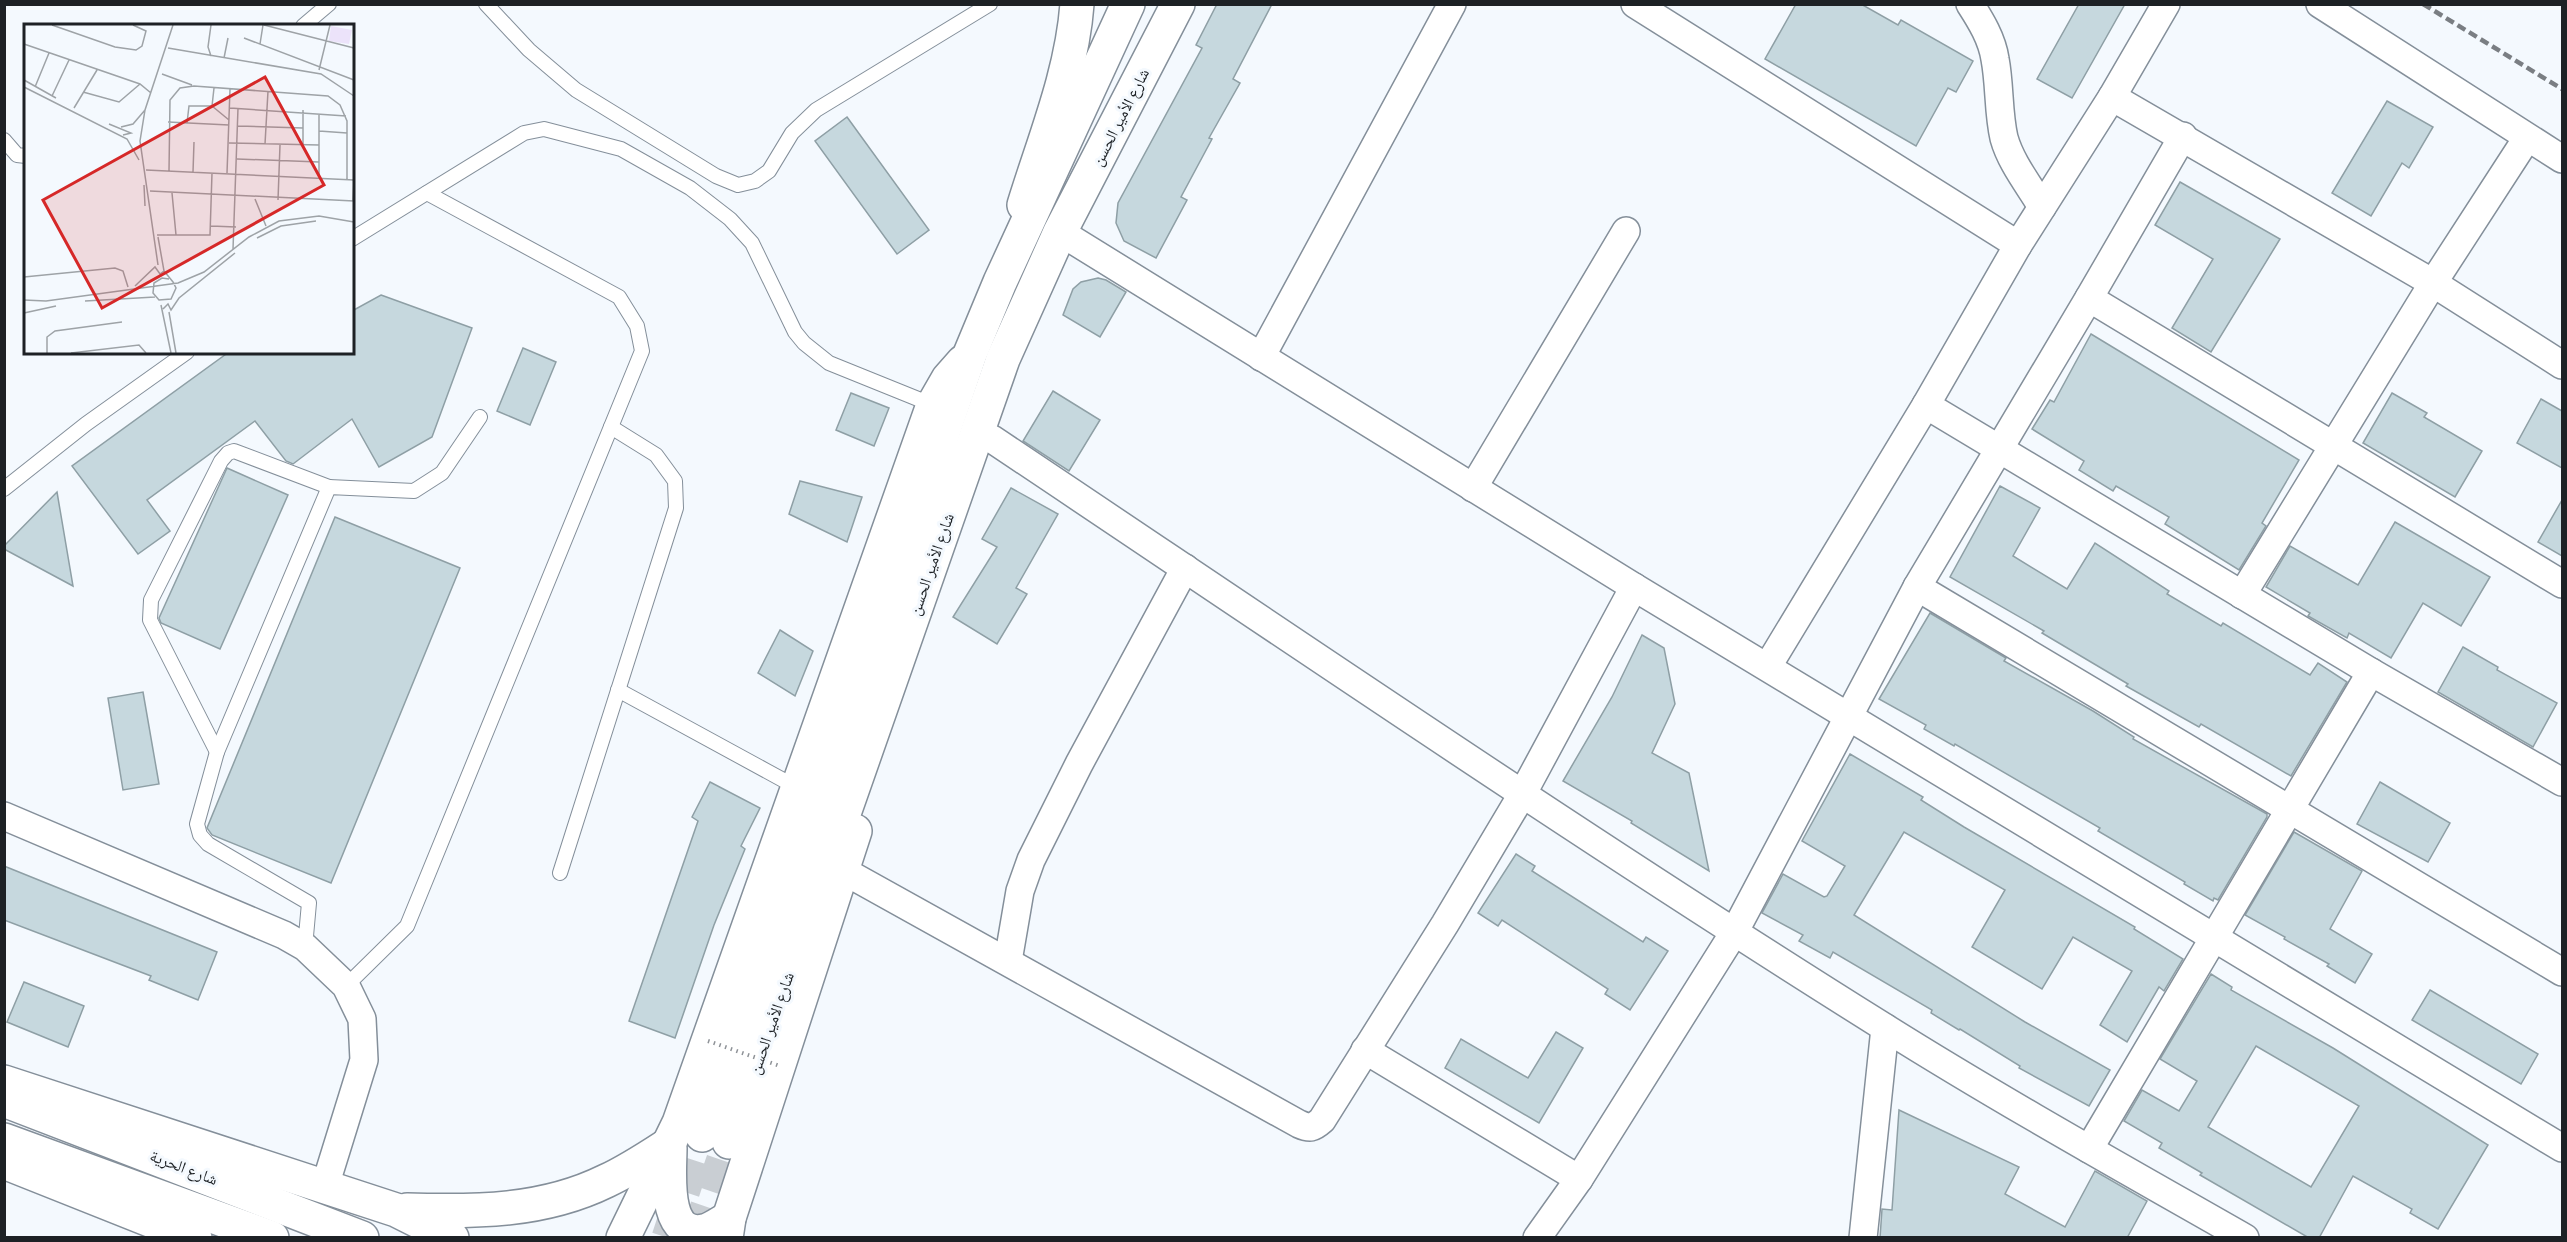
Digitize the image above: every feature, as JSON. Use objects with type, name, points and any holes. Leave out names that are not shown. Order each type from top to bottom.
[{"type":"main road","points":[[1000,282],[1063,79],[1075,33],[1077,4]]},
{"type":"main road","name":"شارع الأمير الحسن","points":[[1128,4],[1000,282],[970,354],[716,1138],[1003,359],[1060,232],[1178,4]]},
{"type":"main road","points":[[624,1238],[669,1143],[708,1041],[933,405],[948,379],[970,354]]},
{"type":"main road","points":[[669,1143],[671,1205],[678,1222],[686,1228],[702,1231],[727,1228],[842,870],[992,439],[1000,396],[1003,359]]},
{"type":"main road","points":[[4,1082],[396,1210],[452,1238]]},
{"type":"main road","name":"شارع الحرية","points":[[4,1100],[362,1238]]},
{"type":"main road","points":[[4,1140],[272,1238]]},
{"type":"main road","points":[[396,1210],[481,1212],[526,1207],[570,1196],[605,1182],[669,1143]]},
{"type":"main road","points":[[4,1162],[195,1238]]},
{"type":"street","points":[[1261,357],[1452,4]]},
{"type":"street","points":[[1970,4],[1982,24],[1995,59],[2005,140],[2012,158],[2042,207]]},
{"type":"street","points":[[1768,666],[1926,405],[2018,245],[2112,97],[2166,4]]},
{"type":"street","points":[[2320,4],[2562,159]]},
{"type":"street","points":[[1652,9],[2018,245]]},
{"type":"street","points":[[2112,97],[2183,136],[2433,284],[2562,365]]},
{"type":"street","points":[[1537,1238],[1579,1179],[1735,931],[1917,586],[2183,136]]},
{"type":"street","points":[[2242,595],[2433,284],[2527,138]]},
{"type":"street","points":[[1473,488],[1626,231]]},
{"type":"street","points":[[1060,232],[1634,587],[2214,937],[2561,1143]]},
{"type":"street","points":[[2089,298],[2562,584]]},
{"type":"street","points":[[1926,405],[2371,672],[2562,782]]},
{"type":"street","points":[[992,439],[1523,793],[1886,1028],[2089,1149],[2245,1238]]},
{"type":"street","points":[[1008,961],[1020,891],[1030,860],[1185,568]]},
{"type":"street","points":[[1917,586],[2562,972]]},
{"type":"street","points":[[842,870],[1308,1128],[1314,1127],[1322,1119],[1446,924],[1523,793],[1634,587]]},
{"type":"street","points":[[2089,1149],[2288,808],[2371,672]]},
{"type":"street","points":[[4,816],[284,935],[305,947],[346,986],[362,1019],[364,1060],[325,1186]]},
{"type":"street","points":[[1863,1238],[1886,1028]]},
{"type":"street","points":[[1365,1050],[1579,1179]]},
{"type":"lane","points":[[305,24],[329,4]]},
{"type":"lane","points":[[486,4],[529,50],[576,90],[716,176],[738,185],[755,181],[769,171],[792,133],[816,110],[990,4]]},
{"type":"lane","points":[[354,238],[524,133],[544,129],[621,149],[690,188],[730,219],[752,243],[795,332],[817,355],[829,363],[933,405]]},
{"type":"lane","points":[[4,140],[16,156]]},
{"type":"lane","points":[[346,986],[407,926],[642,351],[637,326],[620,297],[427,193]]},
{"type":"lane","points":[[4,489],[86,424],[184,354]]},
{"type":"lane","points":[[217,752],[150,620],[151,600],[221,461],[228,453],[234,451],[329,487],[414,491],[442,473],[480,417]]},
{"type":"lane","points":[[560,873],[676,508],[675,481],[656,455],[611,427]]},
{"type":"lane","points":[[305,947],[309,903],[208,844],[200,835],[197,824],[217,752],[329,487]]},
{"type":"lane","points":[[618,690],[796,788]]},
{"type":"path","points":[[708,1041],[780,1066]]},
{"type":"building","points":[[1217,4],[1272,4],[1233,79],[1240,83],[1209,138],[1212,139],[1181,197],[1187,200],[1156,258],[1124,241],[1116,223],[1118,203],[1202,48],[1196,45]]},
{"type":"building","points":[[1796,4],[1861,4],[1898,25],[1901,20],[1973,61],[1956,92],[1948,88],[1916,146],[1765,59]]},
{"type":"building","points":[[2079,4],[2125,4],[2072,98],[2037,79]]},
{"type":"building","points":[[2387,101],[2433,127],[2409,168],[2402,163],[2371,216],[2332,193]]},
{"type":"building","points":[[847,117],[929,230],[897,254],[815,141]]},
{"type":"building","points":[[2180,182],[2280,239],[2211,352],[2172,328],[2213,259],[2155,225]]},
{"type":"building","points":[[1098,278],[1126,292],[1100,337],[1063,315],[1073,289],[1081,282]]},
{"type":"building","points":[[381,295],[472,328],[432,437],[379,467],[352,419],[293,464],[286,461],[255,421],[147,500],[170,531],[138,554],[72,466],[226,354],[354,354],[354,310]]},
{"type":"building","points":[[2091,334],[2299,460],[2262,523],[2266,526],[2239,570],[2165,524],[2169,517],[2116,486],[2113,491],[2079,470],[2084,461],[2032,429],[2050,400],[2054,402]]},
{"type":"building","points":[[523,348],[556,362],[530,425],[497,411]]},
{"type":"building","points":[[1053,391],[1100,420],[1069,471],[1023,441]]},
{"type":"building","points":[[851,393],[889,408],[874,446],[836,430]]},
{"type":"building","points":[[2392,393],[2427,413],[2424,417],[2482,451],[2455,497],[2363,443]]},
{"type":"building","points":[[2541,399],[2562,411],[2562,468],[2517,443]]},
{"type":"building","points":[[227,468],[288,495],[220,649],[161,623],[159,618]]},
{"type":"building","points":[[800,481],[862,497],[847,542],[789,514]]},
{"type":"building","points":[[2000,486],[2040,508],[2013,556],[2067,589],[2095,543],[2169,591],[2167,594],[2221,626],[2223,623],[2310,675],[2318,663],[2347,682],[2291,776],[2201,724],[2199,727],[2126,686],[2128,684],[2042,633],[2044,631],[1950,577]]},
{"type":"building","points":[[1011,488],[1058,514],[1016,588],[1027,594],[997,644],[953,617],[997,547],[982,539]]},
{"type":"building","points":[[57,492],[73,586],[4,549],[4,546]]},
{"type":"building","points":[[2562,500],[2562,556],[2538,542]]},
{"type":"building","points":[[335,517],[460,568],[331,883],[212,835],[207,828]]},
{"type":"building","points":[[2395,522],[2490,577],[2461,626],[2423,603],[2391,658],[2349,633],[2347,638],[2308,616],[2310,613],[2266,587],[2290,546],[2358,585]]},
{"type":"building","points":[[1930,613],[2006,658],[2004,661],[2093,711],[2134,737],[2133,739],[2267,814],[2218,900],[2214,898],[2213,901],[2184,884],[2185,882],[2098,831],[2100,828],[1955,744],[1954,746],[1924,729],[1926,725],[1879,699]]},
{"type":"building","points":[[780,630],[813,651],[795,696],[758,673]]},
{"type":"building","points":[[1642,635],[1664,648],[1675,704],[1652,753],[1689,773],[1709,871],[1631,823],[1632,821],[1563,781],[1612,697]]},
{"type":"building","points":[[2463,647],[2498,667],[2497,670],[2557,703],[2533,747],[2438,692]]},
{"type":"building","points":[[143,692],[159,784],[123,790],[108,698]]},
{"type":"building","points":[[1850,754],[1923,797],[1921,800],[1964,827],[2135,927],[2134,929],[2183,959],[2164,991],[2159,987],[2127,1042],[2100,1025],[2132,971],[2073,937],[2042,989],[1972,947],[2005,890],[1904,832],[1854,915],[2025,1022],[2110,1070],[2089,1106],[2019,1068],[2020,1066],[1931,1013],[1932,1010],[1833,952],[1830,958],[1799,941],[1803,935],[1762,913],[1783,874],[1824,897],[1827,896],[1845,866],[1802,841]]},
{"type":"building","points":[[710,782],[760,808],[741,846],[745,849],[714,925],[675,1038],[629,1021],[698,821],[692,817]]},
{"type":"building","points":[[2380,782],[2450,823],[2428,862],[2357,824]]},
{"type":"building","points":[[2294,832],[2362,871],[2330,929],[2372,954],[2355,983],[2327,966],[2329,964],[2245,915]]},
{"type":"building","points":[[1516,854],[1535,866],[1532,871],[1643,942],[1646,937],[1668,951],[1630,1010],[1605,994],[1608,989],[1502,920],[1498,926],[1478,913]]},
{"type":"building","points":[[4,866],[217,952],[198,1000],[149,980],[151,976],[4,920]]},
{"type":"building","points":[[2211,974],[2232,987],[2231,990],[2333,1048],[2488,1145],[2438,1229],[2410,1213],[2412,1209],[2353,1176],[2319,1238],[2309,1238],[2200,1175],[2202,1173],[2159,1148],[2162,1143],[2124,1121],[2142,1090],[2179,1111],[2197,1081],[2160,1059]],"holes":[[[2256,1046],[2359,1106],[2311,1187],[2208,1127]]]},
{"type":"building","points":[[24,982],[84,1006],[68,1047],[7,1022]]},
{"type":"building","points":[[2430,990],[2538,1054],[2521,1084],[2412,1020]]},
{"type":"building","points":[[1556,1032],[1583,1048],[1539,1123],[1445,1068],[1461,1039],[1528,1078]]},
{"type":"building","points":[[1899,1110],[2019,1167],[2005,1194],[2065,1227],[2095,1171],[2147,1201],[2127,1238],[1880,1238],[1882,1209],[1892,1210]]},
{"type":"tunnel","points":[[668,1238],[702,1135]]},
{"type":"tunnel","points":[[696,1238],[729,1142]]},
{"type":"railway","points":[[2423,4],[2562,89]]}]
